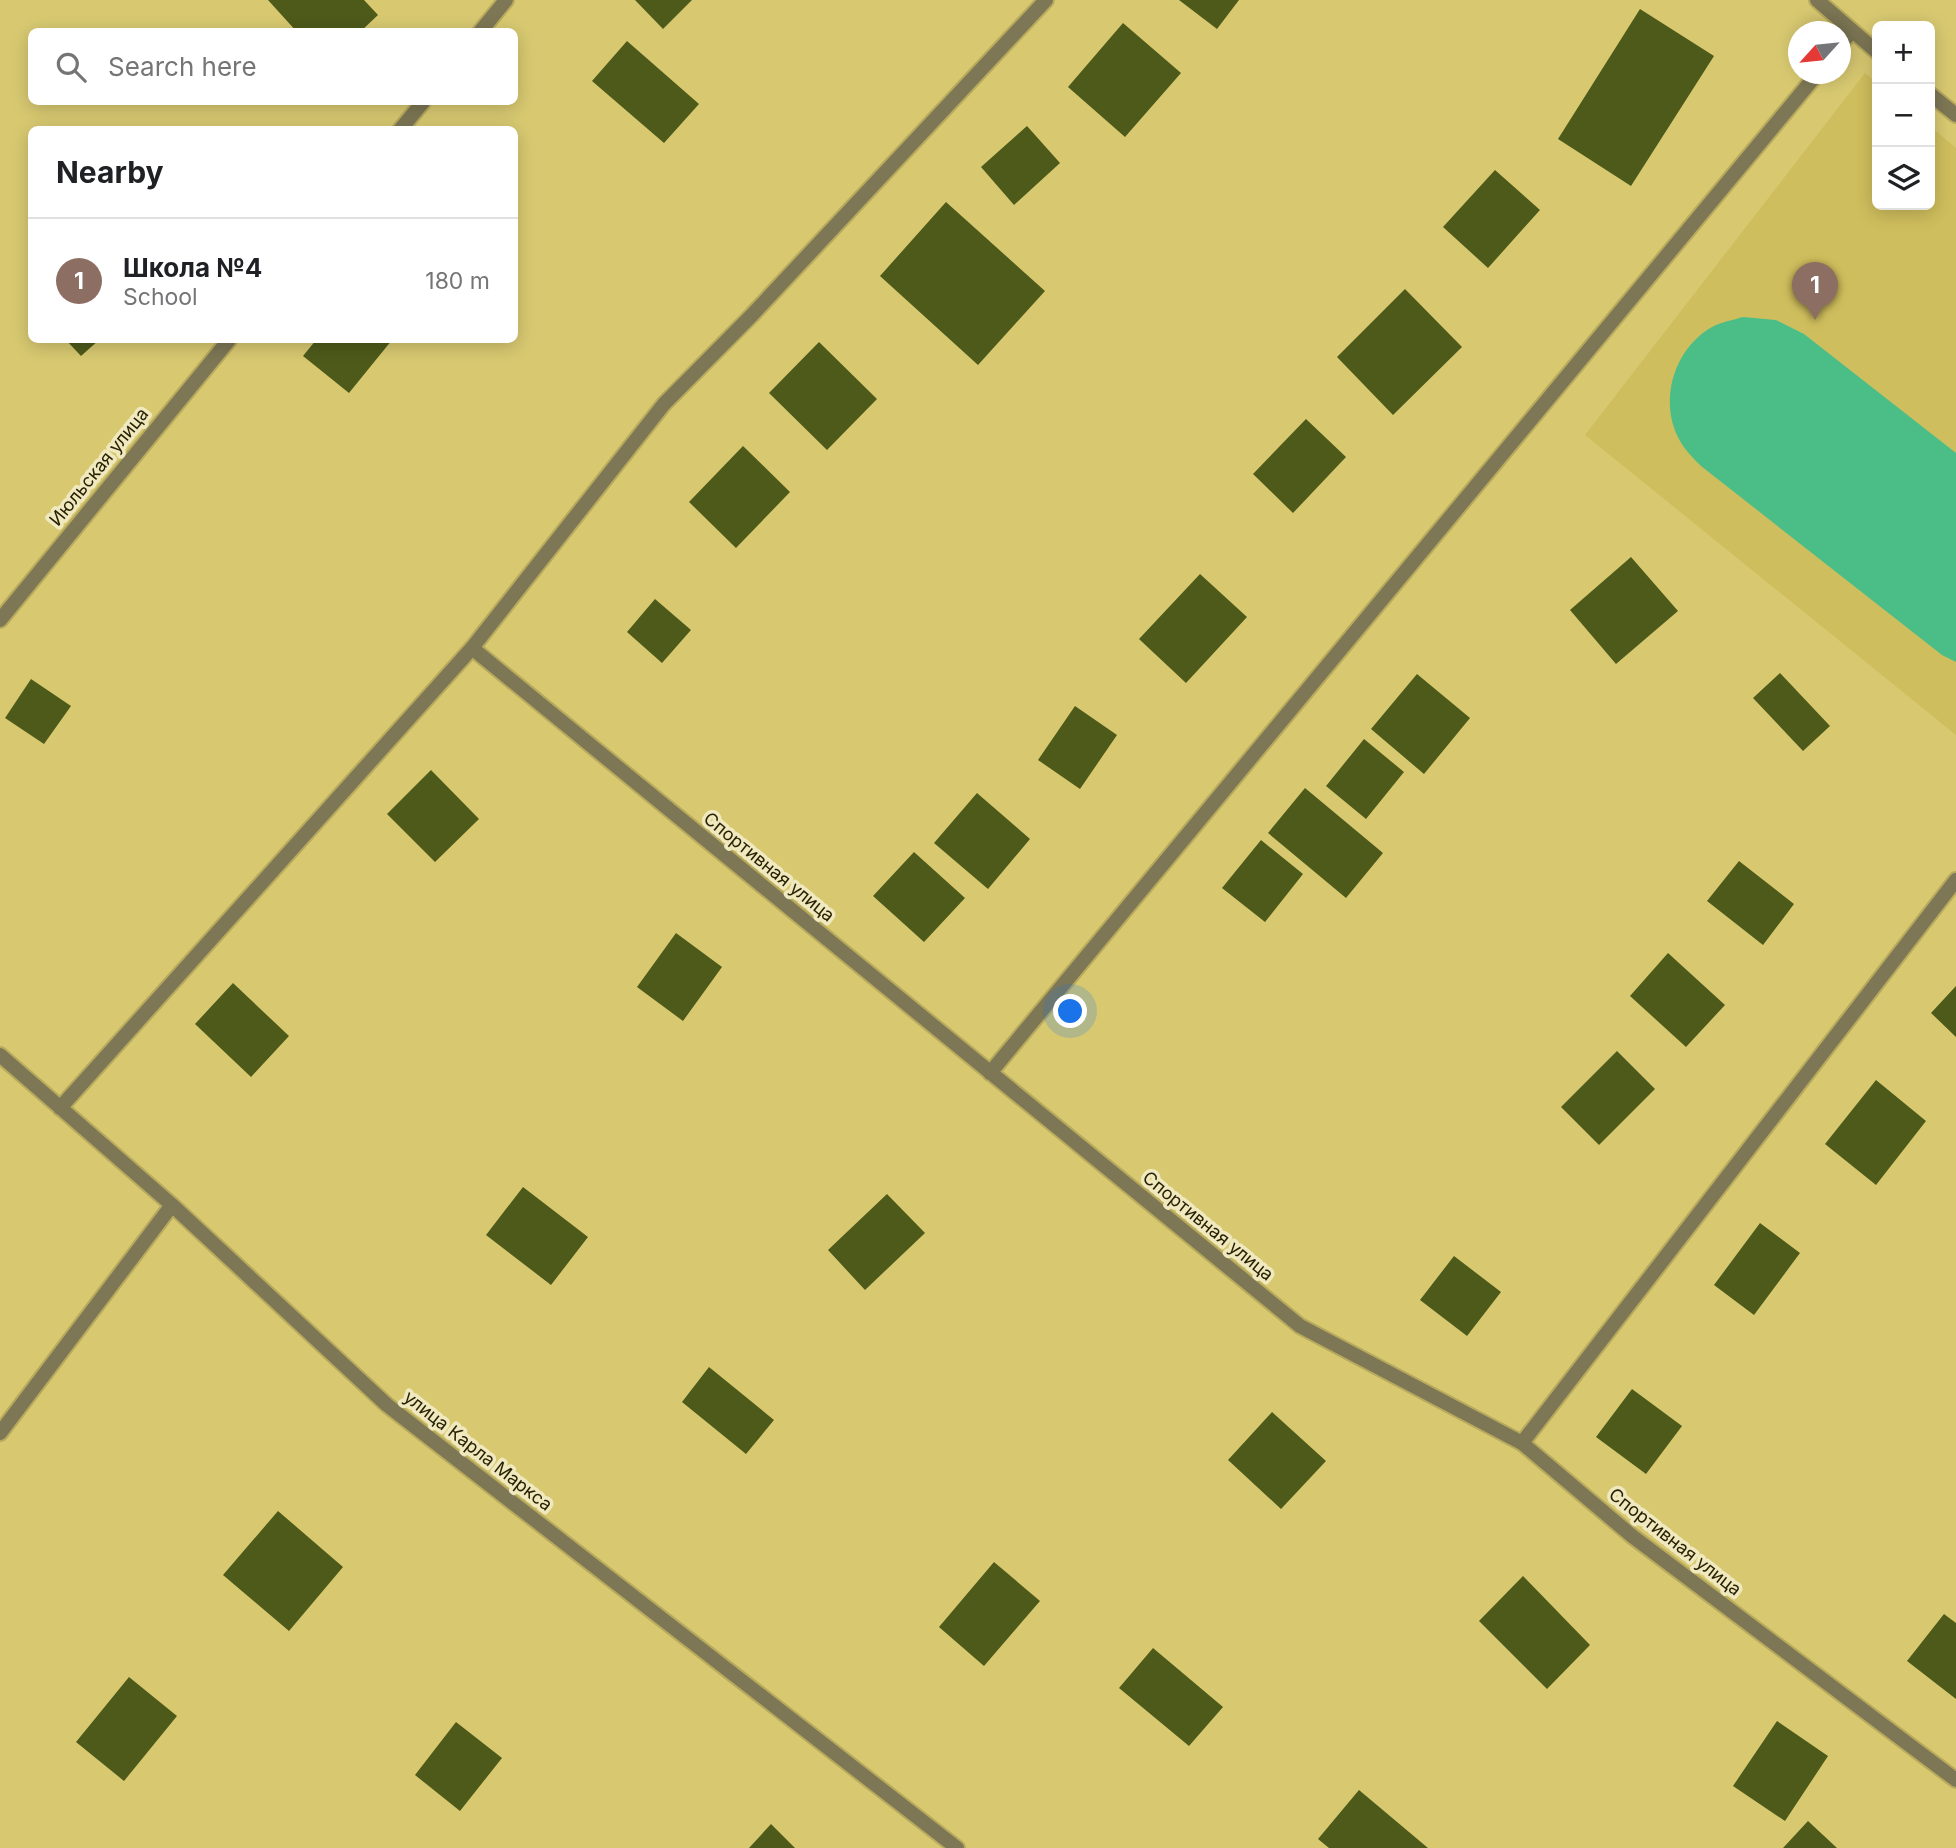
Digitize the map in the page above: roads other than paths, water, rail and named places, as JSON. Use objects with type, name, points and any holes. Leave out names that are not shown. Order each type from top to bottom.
[{"type":"street","points":[[483,28],[506,0]]},
{"type":"street","points":[[60,1108],[472,648],[664,404],[752,315],[1046,0]]},
{"type":"street","points":[[1816,0],[1872,48]]},
{"type":"street","points":[[990,1073],[1809,84]]},
{"type":"street","points":[[1935,98],[1956,116]]},
{"type":"street","points":[[403,126],[421,105]]},
{"type":"street","name":"Июльская улица","points":[[0,620],[227,343]]},
{"type":"street","name":"Спортивная улица","points":[[472,648],[1300,1326],[1522,1443],[1633,1536],[1956,1780]]},
{"type":"street","points":[[1522,1443],[1956,880]]},
{"type":"street","name":"улица Карла Маркса","points":[[0,1055],[172,1205],[387,1405],[957,1848]]},
{"type":"street","points":[[0,1433],[172,1205]]},
{"type":"place","name":"Школа №4","points":[[1815,320]]}]
